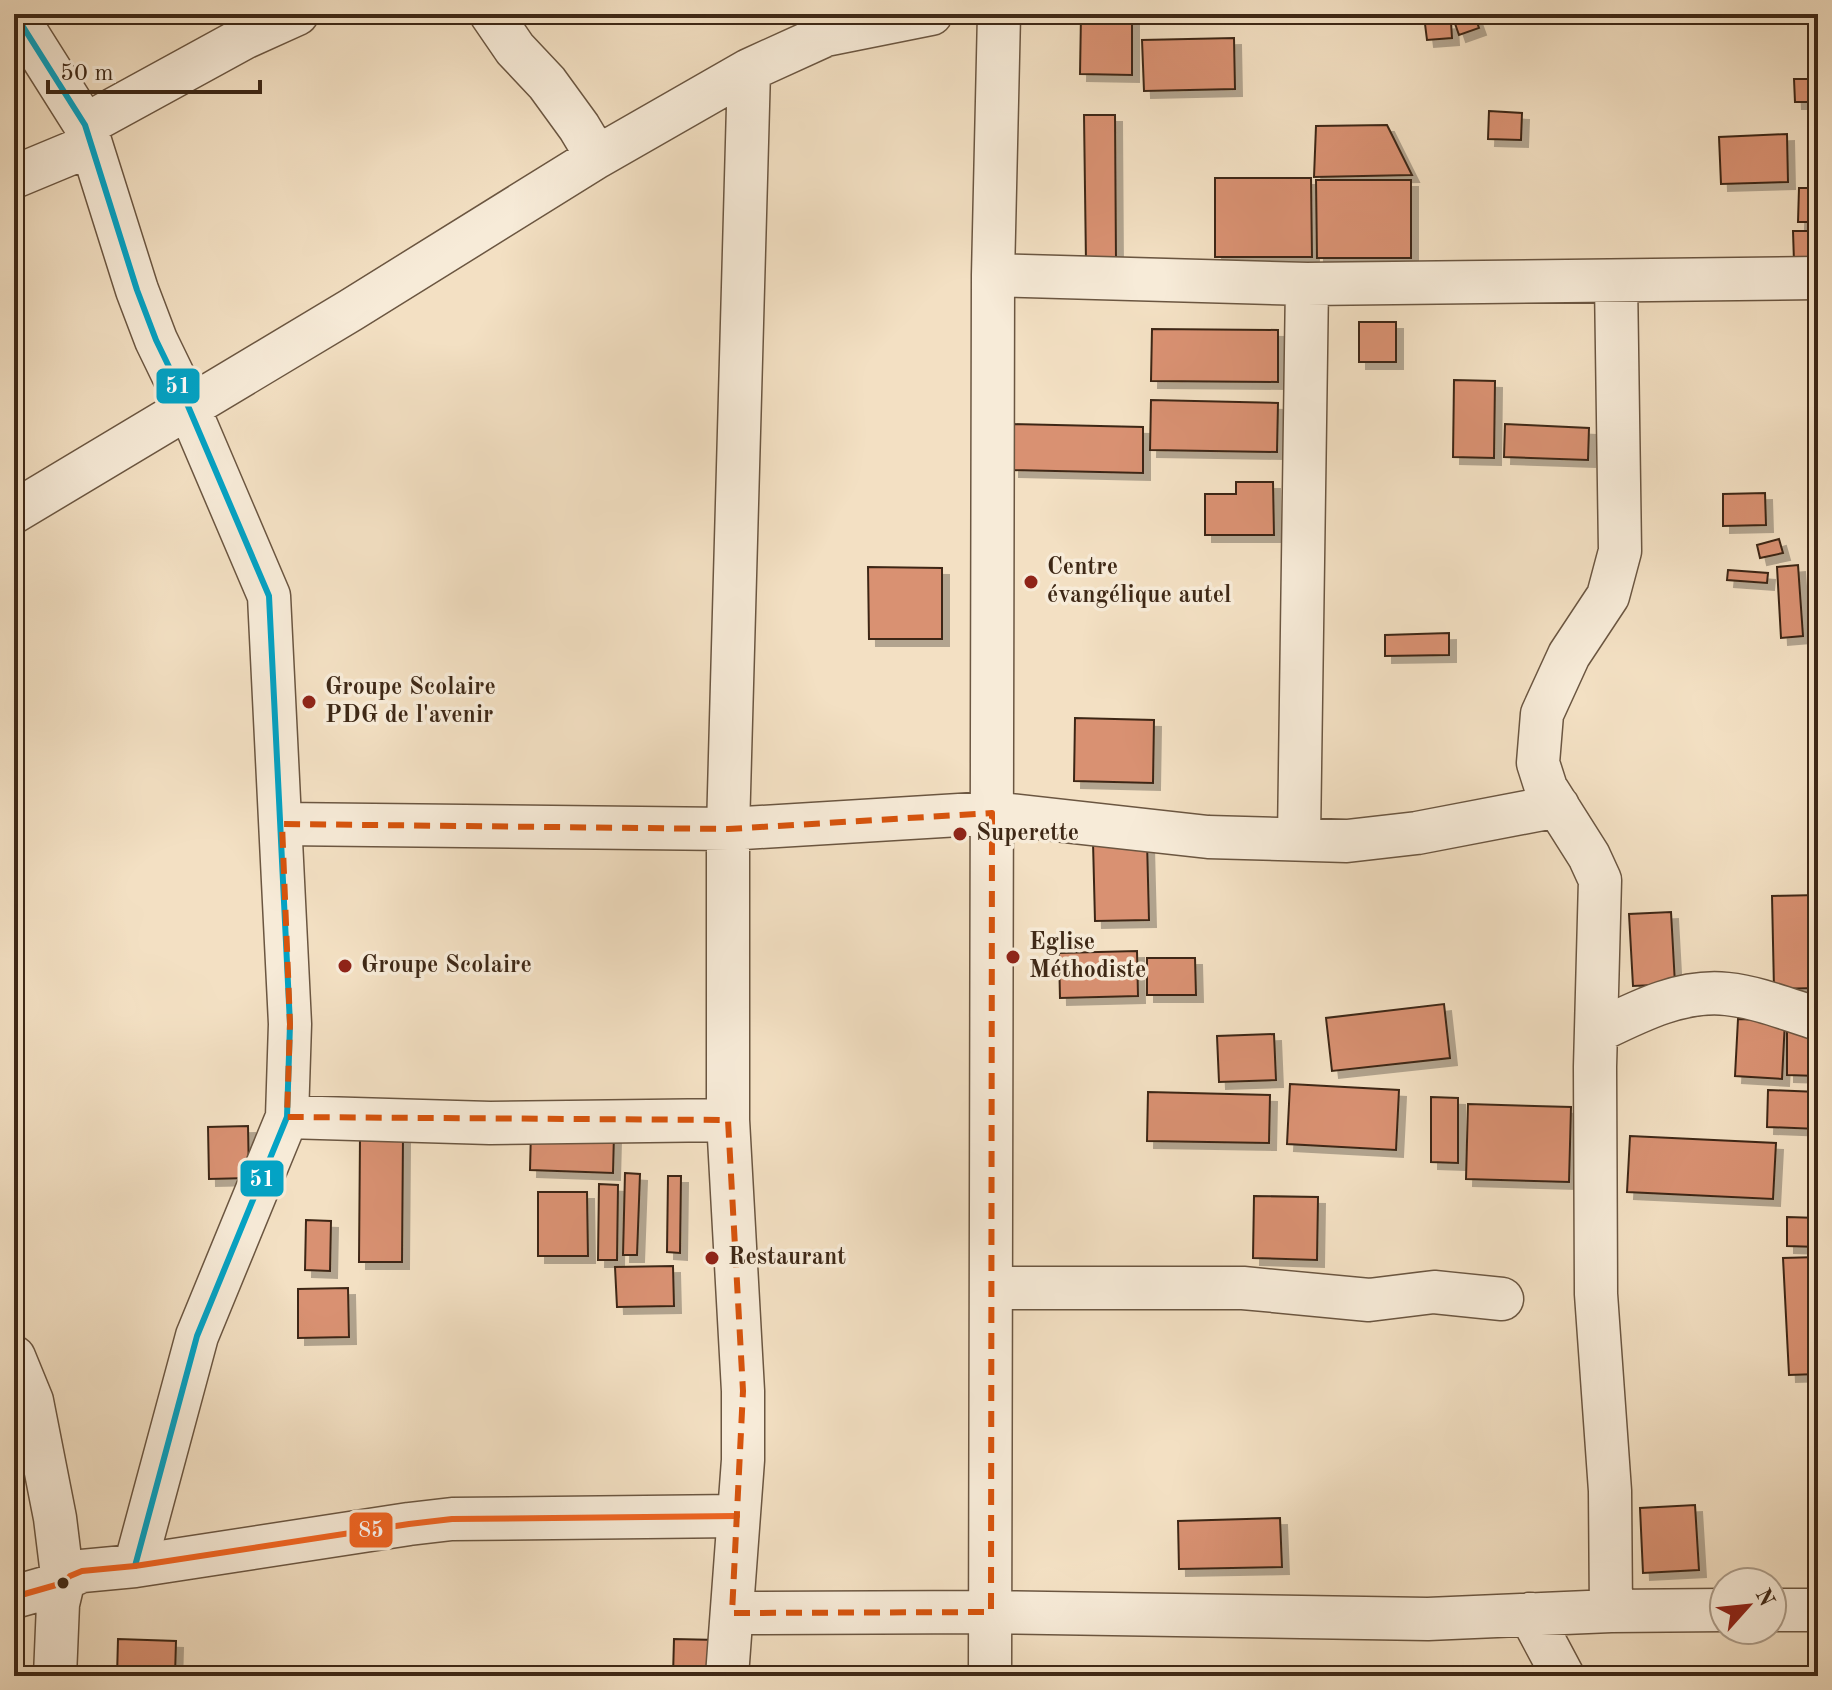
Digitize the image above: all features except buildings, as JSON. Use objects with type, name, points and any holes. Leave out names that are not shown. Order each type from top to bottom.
[{"type":"street","points":[[15,14],[88,135],[156,340],[188,406],[269,596],[290,1024],[287,1117],[197,1336],[135,1566]]},
{"type":"street","points":[[14,177],[88,135],[238,26],[297,14]]},
{"type":"street","points":[[491,14],[515,49],[547,83],[597,157]]},
{"type":"street","points":[[14,512],[351,310],[597,157],[749,70],[826,35],[931,14]]},
{"type":"street","points":[[990,1676],[993,275],[999,14]]},
{"type":"street","points":[[727,1676],[743,1460],[743,1391],[728,1120],[728,829],[749,70]]},
{"type":"street","points":[[993,275],[1307,284],[1818,278]]},
{"type":"street","points":[[1611,1611],[1610,1491],[1596,1294],[1596,1032],[1600,880],[1589,856],[1546,788],[1538,763],[1542,714],[1569,655],[1608,596],[1620,551],[1616,281]]},
{"type":"street","points":[[1299,838],[1307,284]]},
{"type":"street","points":[[282,824],[728,829],[992,813],[1208,837],[1347,841],[1417,833],[1558,806]]},
{"type":"street","points":[[1596,1032],[1642,1010],[1682,997],[1727,994],[1818,1019]]},
{"type":"street","points":[[287,1117],[490,1123],[728,1120]]},
{"type":"street","points":[[991,1288],[1243,1288],[1369,1300],[1434,1292],[1502,1299]]},
{"type":"street","points":[[14,1357],[32,1401],[55,1518],[63,1583],[58,1604],[55,1676]]},
{"type":"street","points":[[14,1597],[63,1583],[82,1571],[135,1566],[452,1519],[737,1516]]},
{"type":"street","points":[[732,1613],[991,1612],[1428,1619],[1708,1610]]},
{"type":"street","points":[[1788,1610],[1818,1610]]},
{"type":"street","points":[[1530,1614],[1563,1676]]},
{"type":"highlighted area","points":[[992,813],[991,1612],[732,1613],[743,1391],[728,1120],[287,1117],[290,1024],[282,824],[728,829]]},
{"type":"transit line","name":"51","points":[[15,14],[85,125],[156,340],[188,406],[269,596],[290,1024],[287,1117],[197,1336],[135,1566]]},
{"type":"transit line","name":"85","points":[[14,1597],[63,1583],[82,1571],[135,1566],[452,1519],[737,1516]]},
{"type":"place","name":"Centre évangélique autel","points":[[1031,582]]},
{"type":"place","name":"Groupe Scolaire PDG de l'avenir","points":[[309,702]]},
{"type":"place","name":"Superette","points":[[960,834]]},
{"type":"place","name":"Eglise Méthodiste","points":[[1013,957]]},
{"type":"place","name":"Groupe Scolaire","points":[[345,966]]},
{"type":"place","name":"Restaurant","points":[[712,1258]]}]
